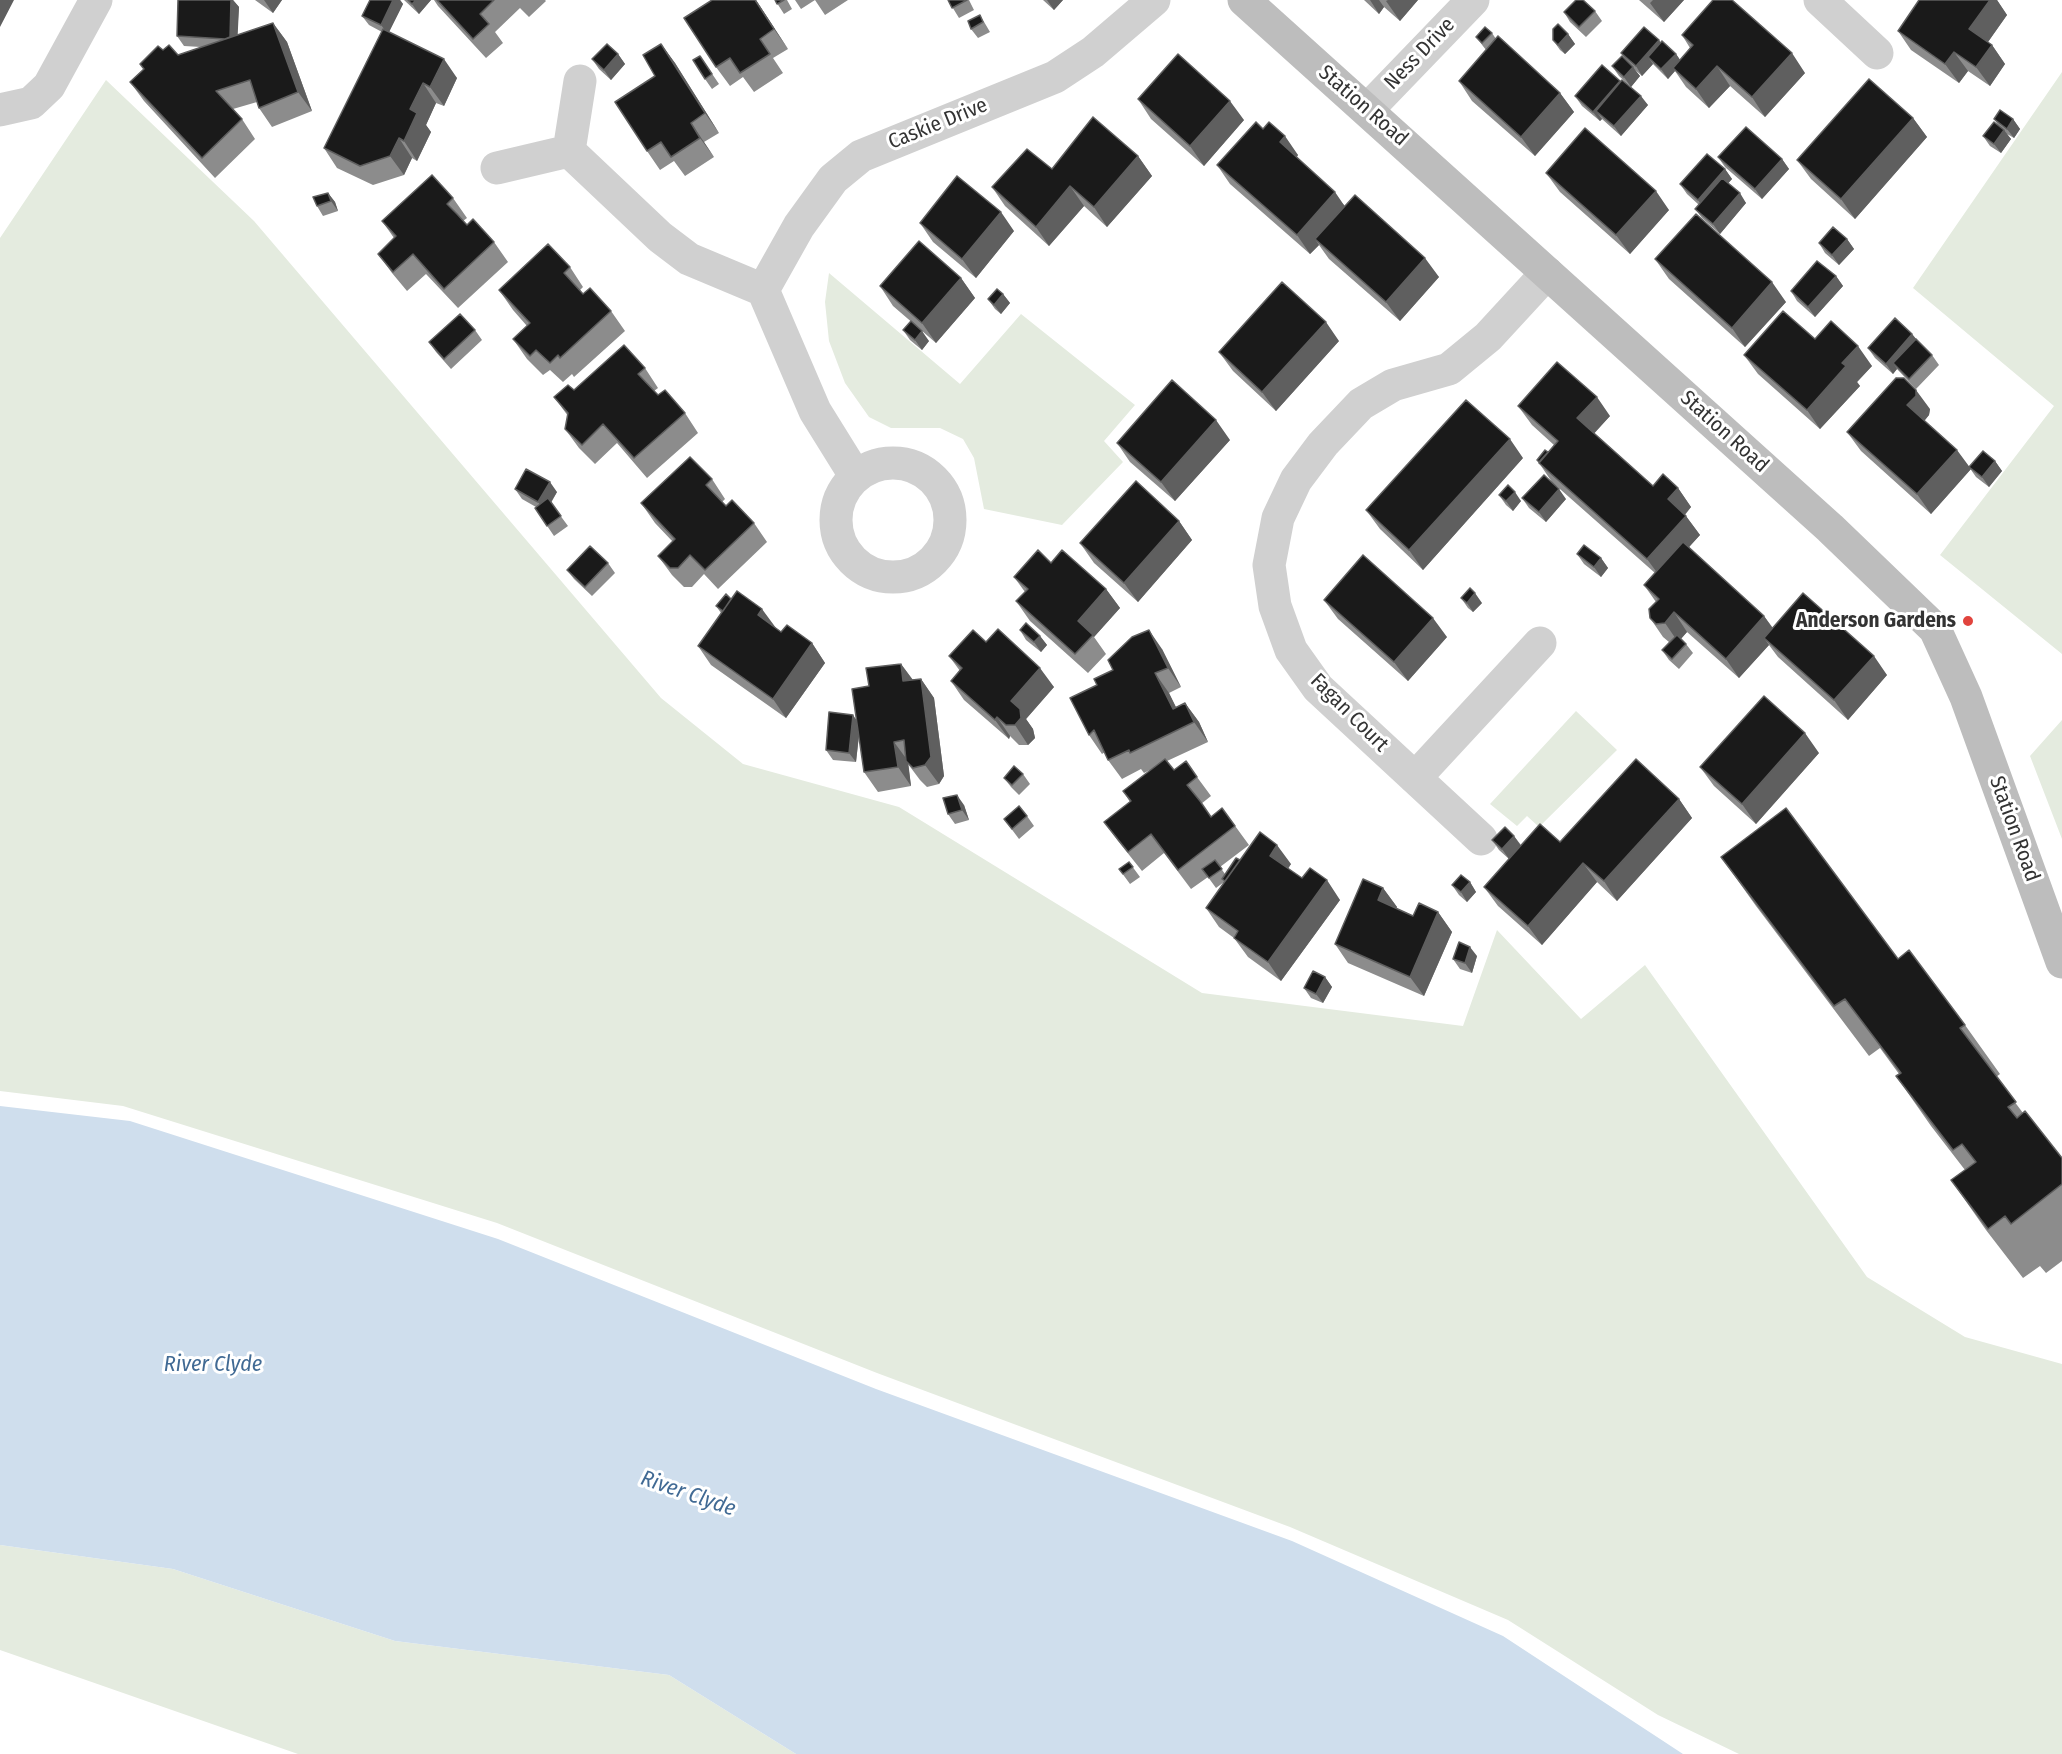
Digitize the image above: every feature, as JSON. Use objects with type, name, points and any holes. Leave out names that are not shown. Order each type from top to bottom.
[{"type":"street","points":[[0,110],[31,103],[49,86],[96,0]]},
{"type":"street","name":"Caskie Drive","points":[[764,290],[799,226],[833,179],[861,156],[1055,77],[1093,52],[1154,0]]},
{"type":"street","name":"Station Road","points":[[1244,0],[1368,109],[1830,528],[1935,629],[1965,697],[2062,962]]},
{"type":"street","name":"Ness Drive","points":[[1368,109],[1473,0]]},
{"type":"street","points":[[1820,0],[1877,53]]},
{"type":"street","points":[[569,152],[580,81]]},
{"type":"street","points":[[569,152],[660,237],[689,259],[764,290],[815,411],[856,477]]},
{"type":"street","points":[[497,168],[569,152]]},
{"type":"street","name":"Fagan Court","points":[[1481,839],[1318,688],[1291,650],[1275,606],[1269,565],[1278,518],[1296,480],[1323,444],[1361,404],[1393,385],[1449,369],[1488,337],[1547,273]]},
{"type":"street","points":[[1415,778],[1540,644]]},
{"type":"shaded area","points":[[2062,72],[2062,654],[1940,555],[2054,406],[1913,288]]},
{"type":"shaded area","points":[[106,80],[254,221],[661,698],[743,764],[899,807],[1202,993],[1463,1026],[1497,930],[1581,1019],[1645,965],[1867,1277],[1965,1337],[2062,1364],[2062,1754],[1739,1754],[1658,1715],[1508,1620],[1290,1527],[877,1373],[497,1223],[123,1106],[0,1091],[0,238]]},
{"type":"shaded area","points":[[829,273],[960,384],[1021,314],[1135,405],[1104,441],[1123,462],[1062,525],[984,509],[974,458],[963,439],[940,428],[891,428],[869,417],[845,383],[829,341],[825,302]]},
{"type":"shaded area","points":[[1576,711],[1617,750],[1539,827],[1527,816],[1517,826],[1490,804]]},
{"type":"shaded area","points":[[2062,720],[2062,839],[2030,756]]},
{"type":"shaded area","points":[[0,1545],[173,1569],[395,1641],[669,1675],[796,1754],[298,1754],[0,1650]]},
{"type":"water","name":"River Clyde","points":[[0,1106],[130,1121],[498,1239],[876,1389],[1292,1541],[1503,1636],[1683,1754],[796,1754],[669,1675],[395,1641],[173,1569],[0,1545]]},
{"type":"building","points":[[178,0],[231,0],[230,37],[225,39],[177,36]]},
{"type":"building","points":[[370,0],[393,0],[381,25],[362,16]]},
{"type":"building","points":[[437,0],[494,0],[480,14],[489,24],[473,39]]},
{"type":"building","points":[[712,0],[755,0],[774,29],[760,39],[770,54],[740,73],[730,58],[716,67],[684,18]]},
{"type":"building","points":[[948,0],[967,0],[952,8]]},
{"type":"building","points":[[1576,0],[1583,0],[1595,11],[1579,27],[1564,12]]},
{"type":"building","points":[[1713,0],[1732,0],[1792,53],[1752,97],[1717,66],[1696,89],[1673,68],[1693,45],[1682,35]]},
{"type":"building","points":[[1919,0],[1990,0],[1969,29],[1992,45],[1976,67],[1954,52],[1945,64],[1898,31]]},
{"type":"building","points":[[980,15],[983,22],[971,29],[968,21]]},
{"type":"building","points":[[273,23],[298,92],[259,108],[250,80],[216,91],[242,119],[202,158],[130,82],[144,69],[140,64],[158,46],[163,50],[169,45],[178,55]]},
{"type":"building","points":[[1558,24],[1568,34],[1558,45],[1553,40],[1553,29]]},
{"type":"building","points":[[1485,27],[1492,33],[1482,43],[1476,37]]},
{"type":"building","points":[[1644,27],[1659,40],[1636,66],[1621,53]]},
{"type":"building","points":[[383,29],[444,59],[430,87],[423,83],[410,109],[417,113],[404,141],[399,138],[390,156],[360,166],[324,148]]},
{"type":"building","points":[[1498,36],[1560,93],[1521,137],[1459,81]]},
{"type":"building","points":[[1662,41],[1676,54],[1661,69],[1648,57]]},
{"type":"building","points":[[607,44],[618,54],[604,70],[592,59]]},
{"type":"building","points":[[661,44],[705,113],[691,123],[700,138],[671,157],[661,142],[647,151],[615,102],[655,76],[643,55]]},
{"type":"building","points":[[1178,54],[1230,101],[1190,146],[1138,99]]},
{"type":"building","points":[[700,56],[712,74],[705,79],[693,60]]},
{"type":"building","points":[[1622,56],[1633,67],[1624,77],[1612,66]]},
{"type":"building","points":[[1602,65],[1620,81],[1593,112],[1575,96]]},
{"type":"building","points":[[1869,79],[1913,118],[1841,199],[1797,160]]},
{"type":"building","points":[[1622,80],[1641,96],[1614,126],[1596,111]]},
{"type":"building","points":[[2000,110],[2013,119],[2007,129],[1994,119]]},
{"type":"building","points":[[1093,117],[1138,156],[1094,207],[1070,186],[1036,227],[992,187],[1027,149],[1052,169]]},
{"type":"building","points":[[1256,122],[1263,129],[1269,122],[1285,136],[1280,142],[1335,192],[1297,235],[1217,165]]},
{"type":"building","points":[[1994,122],[2004,130],[1994,144],[1983,136]]},
{"type":"building","points":[[1746,127],[1782,159],[1755,189],[1718,157]]},
{"type":"building","points":[[1585,128],[1656,191],[1616,235],[1546,173]]},
{"type":"building","points":[[1707,154],[1725,169],[1698,200],[1680,184]]},
{"type":"building","points":[[432,175],[453,198],[447,204],[467,225],[473,219],[494,242],[444,289],[413,254],[393,272],[378,254],[396,236],[382,221]]},
{"type":"building","points":[[957,176],[1001,212],[962,259],[920,223]]},
{"type":"building","points":[[1722,178],[1740,193],[1713,224],[1695,209]]},
{"type":"building","points":[[328,193],[331,201],[317,206],[313,197]]},
{"type":"building","points":[[1355,195],[1425,258],[1386,302],[1315,239]]},
{"type":"building","points":[[1696,214],[1772,282],[1732,328],[1655,259]]},
{"type":"building","points":[[1833,227],[1847,239],[1832,255],[1819,243]]},
{"type":"building","points":[[919,241],[961,278],[922,323],[880,286]]},
{"type":"building","points":[[548,244],[570,267],[564,273],[583,294],[590,288],[611,311],[560,358],[558,355],[550,363],[536,350],[530,356],[513,339],[530,323],[499,290]]},
{"type":"building","points":[[1817,261],[1836,276],[1808,307],[1791,291]]},
{"type":"building","points":[[1282,282],[1326,322],[1262,392],[1219,352]]},
{"type":"building","points":[[997,289],[1003,294],[994,305],[988,299]]},
{"type":"building","points":[[1783,311],[1815,339],[1831,321],[1858,346],[1842,363],[1846,366],[1807,410],[1744,355]]},
{"type":"building","points":[[460,314],[475,330],[444,359],[429,342]]},
{"type":"building","points":[[1895,318],[1912,334],[1886,364],[1868,348]]},
{"type":"building","points":[[911,321],[922,331],[915,340],[903,330]]},
{"type":"building","points":[[1916,339],[1932,355],[1909,379],[1893,363]]},
{"type":"building","points":[[624,345],[645,368],[638,374],[658,395],[665,390],[685,413],[634,458],[603,424],[582,445],[565,429],[568,413],[554,397],[568,385],[574,390]]},
{"type":"building","points":[[1557,362],[1597,397],[1577,418],[1653,486],[1663,474],[1678,488],[1668,499],[1686,516],[1647,559],[1539,463],[1558,441],[1518,406]]},
{"type":"building","points":[[1896,378],[1904,378],[1916,390],[1916,396],[1907,405],[1957,450],[1917,494],[1847,432]]},
{"type":"building","points":[[1172,380],[1216,420],[1161,482],[1117,443]]},
{"type":"building","points":[[1466,400],[1510,439],[1409,550],[1366,510]]},
{"type":"building","points":[[1545,450],[1548,452],[1539,462],[1537,460]]},
{"type":"building","points":[[1983,451],[1995,461],[1982,477],[1969,467]]},
{"type":"building","points":[[690,457],[712,479],[706,485],[726,506],[732,500],[754,523],[705,570],[690,555],[678,568],[670,568],[658,556],[675,539],[641,503]]},
{"type":"building","points":[[526,469],[550,482],[538,502],[515,489]]},
{"type":"building","points":[[1544,475],[1559,489],[1539,512],[1522,498]]},
{"type":"building","points":[[1136,481],[1179,521],[1124,583],[1080,543]]},
{"type":"building","points":[[1508,485],[1515,492],[1506,501],[1499,495]]},
{"type":"building","points":[[548,498],[561,516],[547,526],[535,508]]},
{"type":"building","points":[[1683,542],[1764,616],[1726,659],[1674,612],[1665,623],[1656,624],[1650,618],[1649,609],[1659,599],[1644,585]]},
{"type":"building","points":[[1584,545],[1601,558],[1594,567],[1577,554]]},
{"type":"building","points":[[590,546],[608,563],[585,587],[567,570]]},
{"type":"building","points":[[1038,550],[1051,563],[1062,550],[1106,589],[1078,621],[1093,635],[1075,654],[1016,601],[1028,589],[1014,577]]},
{"type":"building","points":[[1363,555],[1433,618],[1394,662],[1324,600]]},
{"type":"building","points":[[1470,588],[1475,593],[1467,603],[1461,598]]},
{"type":"building","points":[[737,591],[762,609],[758,615],[781,632],[787,625],[812,643],[773,699],[698,646]]},
{"type":"building","points":[[1803,593],[1874,656],[1834,700],[1764,638]]},
{"type":"building","points":[[726,594],[731,599],[723,611],[716,606]]},
{"type":"building","points":[[1026,623],[1040,636],[1034,642],[1020,630]]},
{"type":"building","points":[[998,629],[1040,668],[1011,701],[1020,709],[1021,718],[1015,725],[1006,725],[997,717],[995,720],[951,681],[962,668],[949,656],[973,630],[986,642]]},
{"type":"building","points":[[1149,630],[1168,668],[1155,673],[1173,709],[1185,703],[1194,722],[1130,753],[1129,750],[1108,760],[1094,730],[1089,735],[1070,698],[1097,685],[1094,679],[1113,670],[1108,660],[1132,637]]},
{"type":"building","points":[[1677,635],[1686,644],[1672,659],[1662,650]]},
{"type":"building","points":[[901,664],[903,681],[921,679],[931,757],[925,765],[913,768],[906,761],[904,740],[894,742],[898,767],[864,772],[852,689],[869,686],[866,668]]},
{"type":"building","points":[[1764,696],[1805,733],[1742,804],[1700,767]]},
{"type":"building","points":[[829,712],[853,715],[849,753],[826,750]]},
{"type":"building","points":[[1165,759],[1174,770],[1186,761],[1197,777],[1187,785],[1211,817],[1222,808],[1235,826],[1178,870],[1151,834],[1128,852],[1104,822],[1131,801],[1123,791]]},
{"type":"building","points":[[1636,759],[1679,799],[1604,881],[1583,863],[1528,926],[1484,887],[1540,824],[1560,842]]},
{"type":"building","points":[[1014,766],[1023,774],[1012,785],[1004,778]]},
{"type":"building","points":[[957,795],[962,810],[948,814],[943,798]]},
{"type":"building","points":[[1019,806],[1027,816],[1012,829],[1004,819]]},
{"type":"building","points":[[1786,808],[1898,959],[1909,950],[1965,1025],[1960,1028],[2016,1102],[2008,1107],[2017,1118],[2025,1111],[2062,1158],[2062,1184],[2011,1224],[2005,1216],[1988,1229],[1951,1180],[1976,1162],[1962,1144],[1953,1150],[1896,1076],[1901,1073],[1845,999],[1834,1006],[1721,857]]},
{"type":"building","points":[[1505,827],[1514,836],[1502,849],[1492,840]]},
{"type":"building","points":[[1260,832],[1277,845],[1270,856],[1302,878],[1310,868],[1327,880],[1268,962],[1234,938],[1238,931],[1206,908]]},
{"type":"building","points":[[1236,858],[1240,860],[1225,881],[1222,879]]},
{"type":"building","points":[[1215,860],[1222,869],[1209,878],[1202,869]]},
{"type":"building","points":[[1129,862],[1133,867],[1123,874],[1119,869]]},
{"type":"building","points":[[1461,875],[1470,882],[1461,892],[1452,885]]},
{"type":"building","points":[[1363,879],[1383,888],[1378,900],[1413,916],[1419,903],[1438,912],[1410,977],[1335,944]]},
{"type":"building","points":[[1459,942],[1470,947],[1465,963],[1453,959]]},
{"type":"building","points":[[1313,971],[1325,977],[1316,994],[1304,988]]},
{"type":"place","name":"Anderson Gardens","points":[[1968,621]]}]
